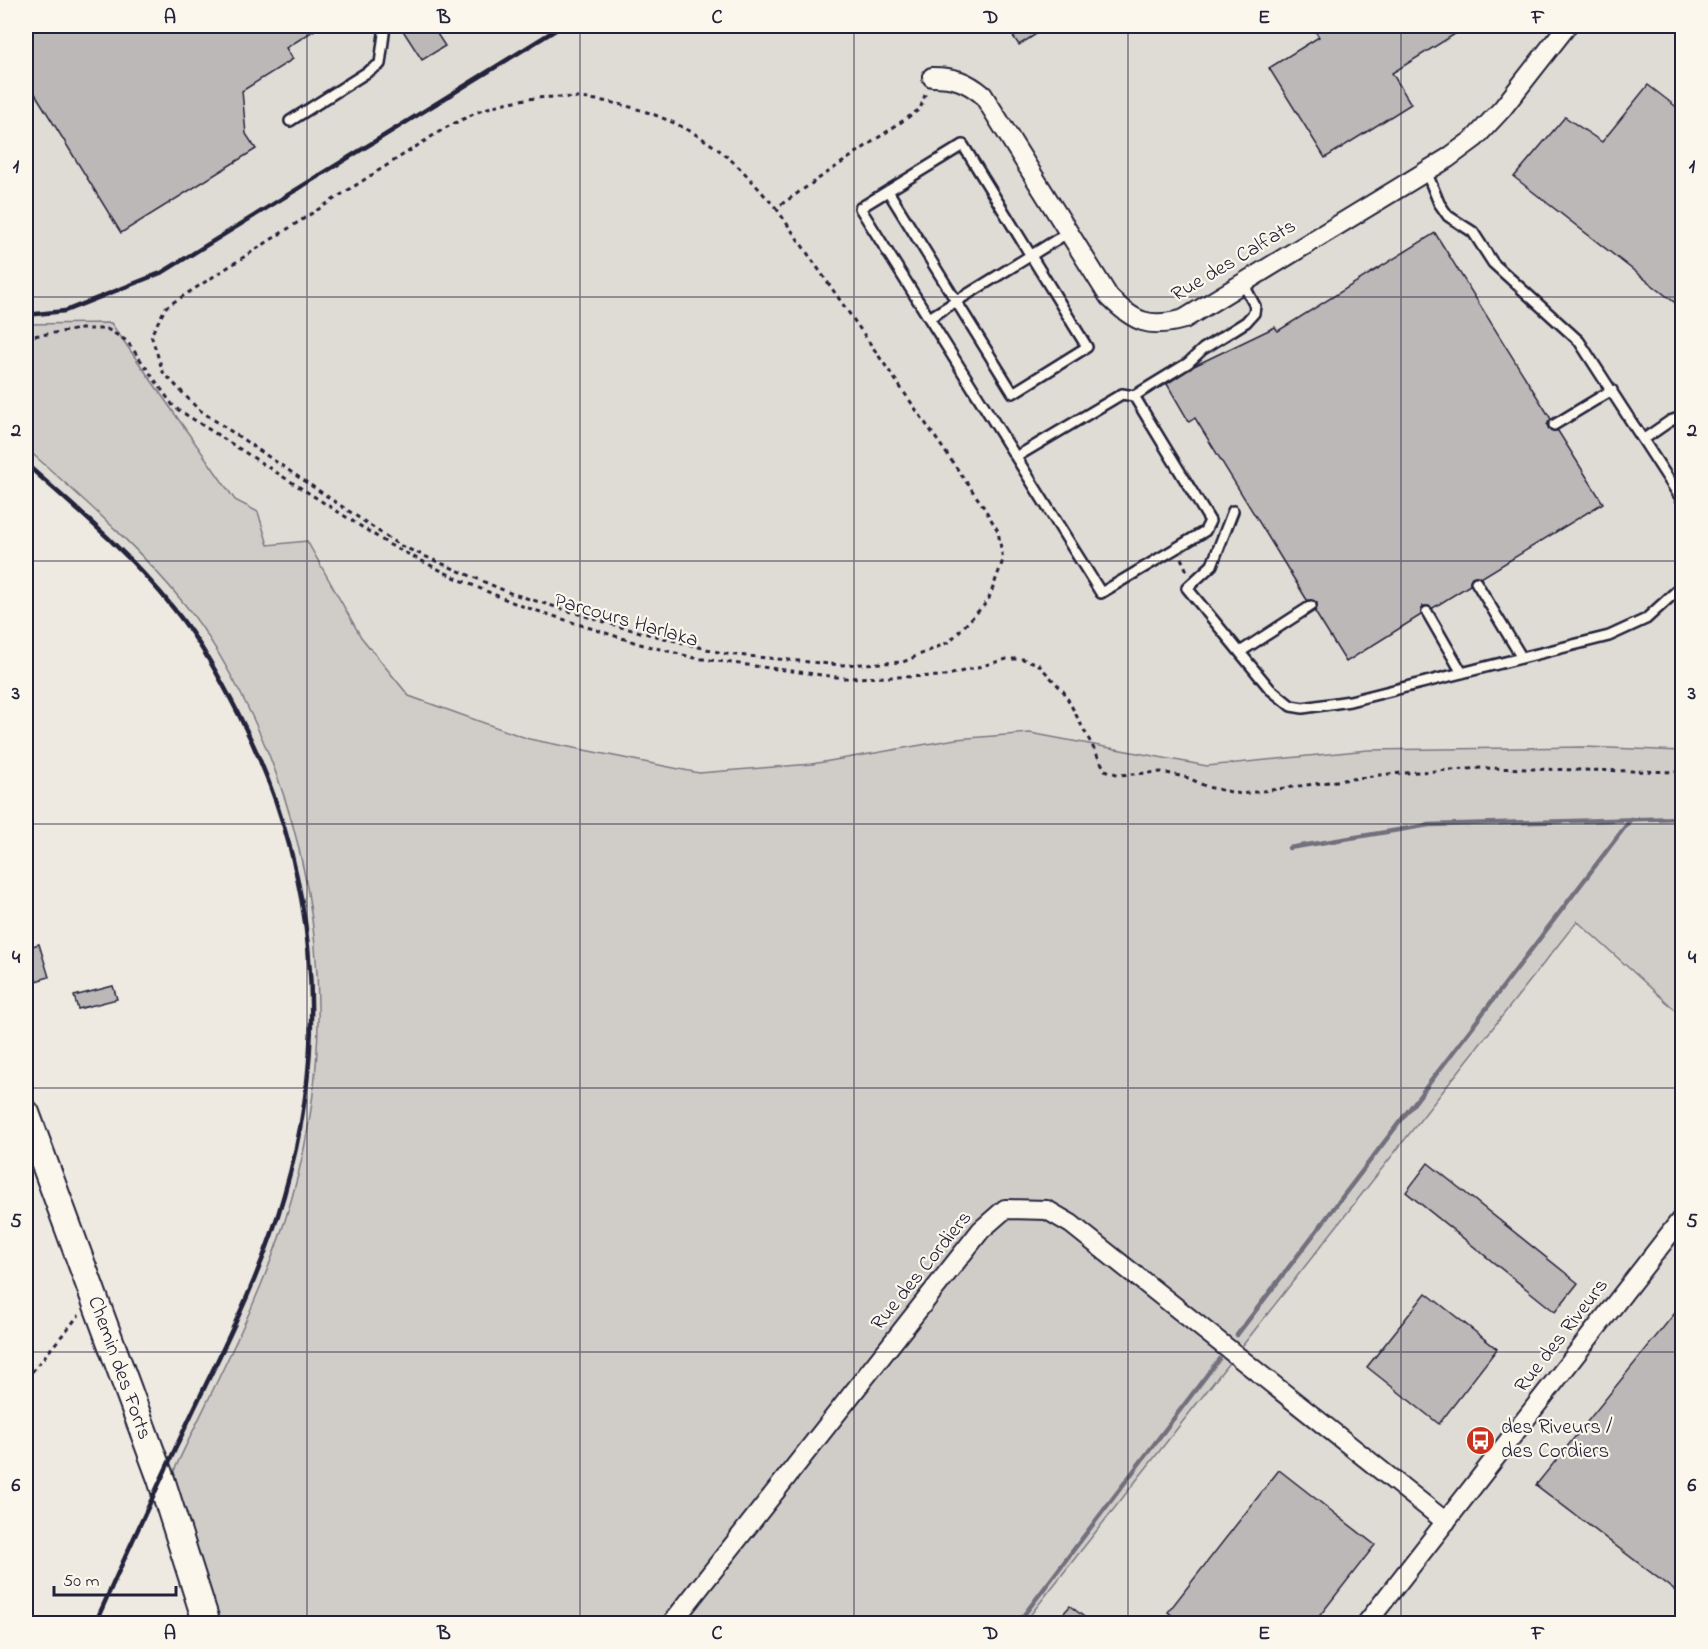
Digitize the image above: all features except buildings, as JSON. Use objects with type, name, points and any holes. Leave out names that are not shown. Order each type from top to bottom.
[{"type":"street","name":"Rue des Calfats","points":[[932,77],[952,76],[969,83],[983,94],[1109,297],[1124,312],[1147,324],[1163,325],[1184,320],[1426,171],[1475,138],[1567,26]]},
{"type":"street","name":"Chemin des Forts","points":[[26,1113],[161,1479],[207,1623]]},
{"type":"street","name":"Rue des Cordiers","points":[[671,1623],[981,1230],[1005,1209],[1047,1210],[1071,1224],[1446,1522]]},
{"type":"street","name":"Rue des Riveurs","points":[[1366,1623],[1683,1218]]},
{"type":"lane","points":[[290,121],[380,64],[385,26]]},
{"type":"lane","points":[[888,191],[1013,393],[1087,347],[963,145],[860,208],[1101,593],[1205,531],[1210,521],[1134,396]]},
{"type":"lane","points":[[1426,171],[1439,203],[1448,216],[1473,232],[1493,263],[1579,341],[1683,500]]},
{"type":"lane","points":[[929,318],[1069,232]]},
{"type":"lane","points":[[1016,457],[1122,394],[1134,396],[1188,363],[1203,349],[1249,320],[1255,306],[1243,283]]},
{"type":"lane","points":[[1554,425],[1612,390]]},
{"type":"lane","points":[[1644,439],[1670,422],[1683,417]]},
{"type":"lane","points":[[1233,511],[1212,565],[1187,588],[1281,700],[1291,706],[1303,708],[1350,701],[1631,628],[1646,619],[1683,585]]},
{"type":"lane","points":[[1476,582],[1522,658]]},
{"type":"lane","points":[[1240,652],[1311,606]]},
{"type":"lane","points":[[1427,612],[1462,673]]},
{"type":"path","points":[[776,208],[920,109],[932,77]]},
{"type":"path","points":[[543,98],[590,98],[661,115],[731,160],[776,208],[998,531],[1003,560],[988,601],[949,642],[903,662],[841,665],[726,654],[621,627],[510,593],[399,545],[198,409],[163,372],[151,335],[166,307],[445,128],[491,107],[543,98]]},
{"type":"path","name":"Parcours Harlaka","points":[[26,337],[81,329],[107,329],[128,341],[174,408],[390,545],[458,579],[519,605],[639,644],[695,658],[844,678],[945,676],[1006,659],[1023,659],[1038,664],[1064,692],[1105,770],[1119,775],[1162,772],[1189,778],[1207,787],[1241,794],[1388,774],[1482,768],[1683,771]]},
{"type":"path","points":[[26,1379],[71,1324],[94,1301]]},
{"type":"shaded area","points":[[26,26],[1682,26],[1682,1623],[207,1623],[161,1479],[262,1260],[284,1196],[298,1141],[307,1090],[311,1038],[310,954],[303,904],[279,805],[257,750],[202,649],[175,610],[134,564],[26,464]]},
{"type":"shaded area","points":[[111,323],[235,500],[258,512],[268,545],[307,541],[361,637],[409,696],[529,739],[699,773],[812,764],[956,739],[1030,733],[1207,766],[1368,750],[1585,747],[1682,751],[1682,1016],[1577,921],[1024,1623],[216,1623],[171,1477],[252,1307],[280,1237],[291,1201],[306,1137],[315,1073],[318,1008],[315,943],[305,879],[290,815],[268,754],[241,694],[222,660],[194,616],[149,563],[26,448],[26,324]]},
{"type":"waterway","points":[[1289,848],[1429,825],[1682,818]]},
{"type":"waterway","points":[[1237,1335],[1631,819]]},
{"type":"waterway","points":[[1017,1624],[1219,1359]]},
{"type":"railway","points":[[26,315],[65,311],[163,272],[562,26]]},
{"type":"railway","points":[[26,464],[103,533],[140,570],[183,621],[209,660],[239,715],[265,773],[285,831],[300,890],[308,950],[311,1011],[308,1072],[299,1134],[284,1195],[266,1251],[243,1305],[95,1624]]},
{"type":"place","name":"des Riveurs / des Cordiers","points":[[1480,1440]]}]
